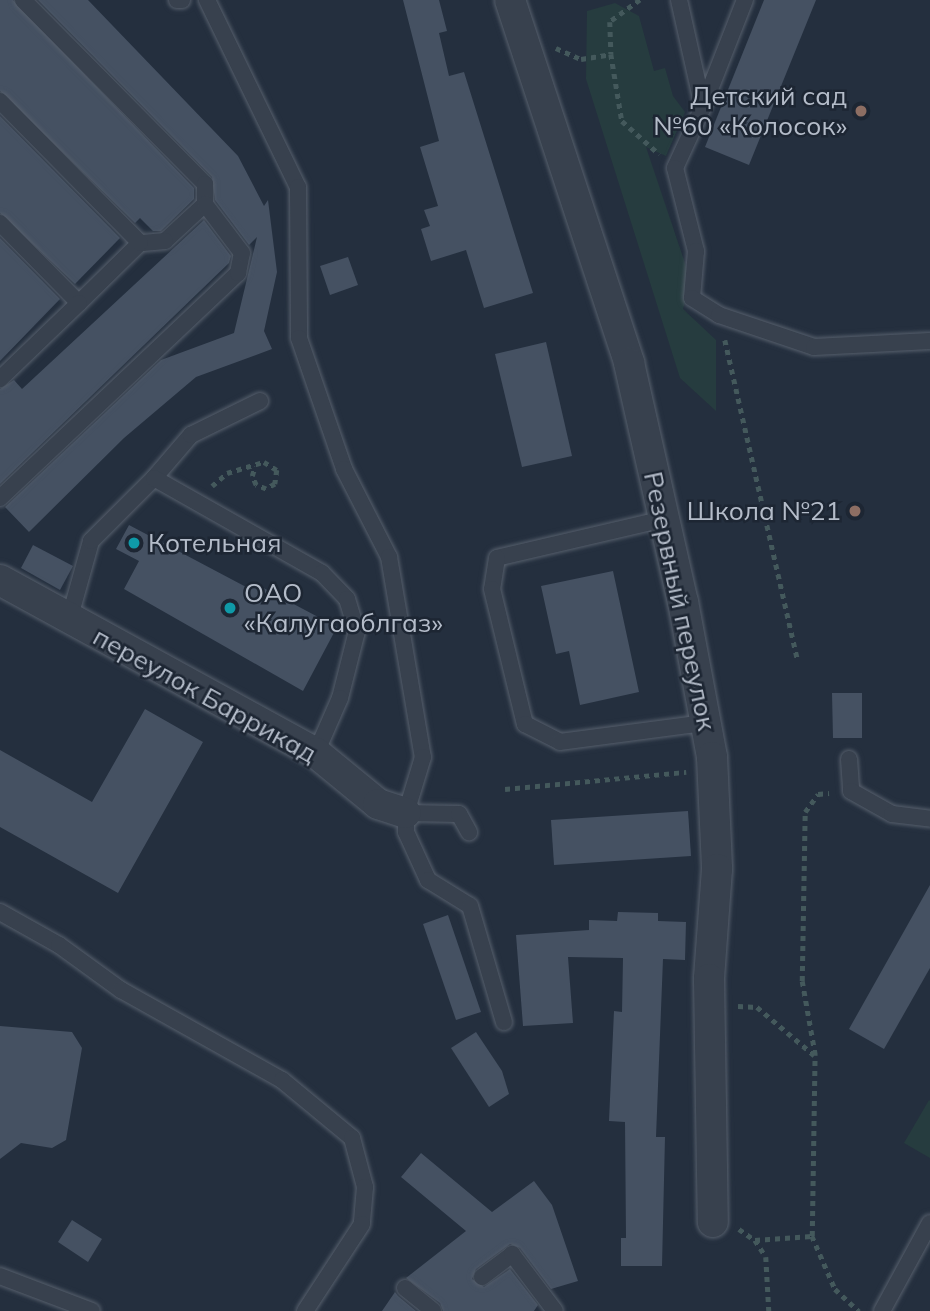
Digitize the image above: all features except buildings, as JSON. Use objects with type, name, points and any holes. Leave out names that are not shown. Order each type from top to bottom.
[{"type":"street","name":"Резервный переулок","points":[[510,0],[629,363],[705,723],[712,769],[717,869],[709,979],[713,1222]]},
{"type":"street","name":"переулок Баррикад","points":[[0,579],[69,620],[316,754],[378,804],[406,813]]},
{"type":"lane","points":[[0,498],[238,273],[242,253],[205,204],[205,184],[23,0]]},
{"type":"lane","points":[[206,0],[298,187],[299,338],[344,469],[389,557],[423,757],[406,813],[406,832],[428,880],[470,906],[504,1023]]},
{"type":"lane","points":[[679,0],[703,107]]},
{"type":"lane","points":[[745,0],[703,107],[675,168],[696,251],[692,298],[719,315],[814,347],[930,341]]},
{"type":"lane","points":[[0,101],[140,243]]},
{"type":"lane","points":[[0,379],[140,243],[165,241],[205,204]]},
{"type":"lane","points":[[0,223],[79,303]]},
{"type":"lane","points":[[69,620],[92,541],[154,478],[191,435],[260,401]]},
{"type":"lane","points":[[154,478],[322,573],[347,599],[356,631],[340,698],[316,754]]},
{"type":"lane","points":[[664,519],[497,558],[492,589],[525,724],[560,742],[705,723]]},
{"type":"lane","points":[[849,759],[851,791],[891,814],[930,820]]},
{"type":"lane","points":[[406,813],[459,814],[468,832]]},
{"type":"lane","points":[[0,912],[59,945],[121,990],[282,1080],[352,1138],[365,1187],[362,1224],[305,1311]]},
{"type":"lane","points":[[882,1311],[930,1223]]},
{"type":"lane","points":[[482,1277],[512,1254],[555,1311]]},
{"type":"lane","points":[[0,1276],[92,1311]]},
{"type":"lane","points":[[405,1288],[433,1311]]},
{"type":"path","points":[[640,0],[610,22],[611,54],[622,121],[675,168]]},
{"type":"path","points":[[524,43],[564,49],[581,59],[611,54]]},
{"type":"path","points":[[719,315],[797,658]]},
{"type":"path","points":[[195,502],[228,472],[264,462],[274,466],[278,475],[275,484],[266,489],[256,485],[252,476],[255,466]]},
{"type":"path","points":[[505,789],[712,769]]},
{"type":"path","points":[[851,791],[818,794],[805,812],[802,981],[815,1055],[812,1237],[835,1289],[859,1311]]},
{"type":"path","points":[[709,979],[737,1006],[757,1007],[815,1055]]},
{"type":"path","points":[[713,1222],[736,1226],[755,1240],[766,1257],[768,1311]]},
{"type":"path","points":[[755,1240],[812,1237]]},
{"type":"green space","points":[[615,3],[639,16],[654,71],[665,68],[673,96],[685,112],[666,156],[646,147],[691,281],[683,309],[716,340],[716,411],[680,378],[586,79],[587,11]]},
{"type":"green space","points":[[930,1101],[930,1158],[904,1143]]},
{"type":"place","name":"Детский сад №60 «Колосок»","points":[[861,111]]},
{"type":"place","name":"Школа №21","points":[[855,511]]},
{"type":"place","name":"Котельная","points":[[134,543]]},
{"type":"place","name":"ОАО «Калугаоблгаз»","points":[[230,608]]}]
